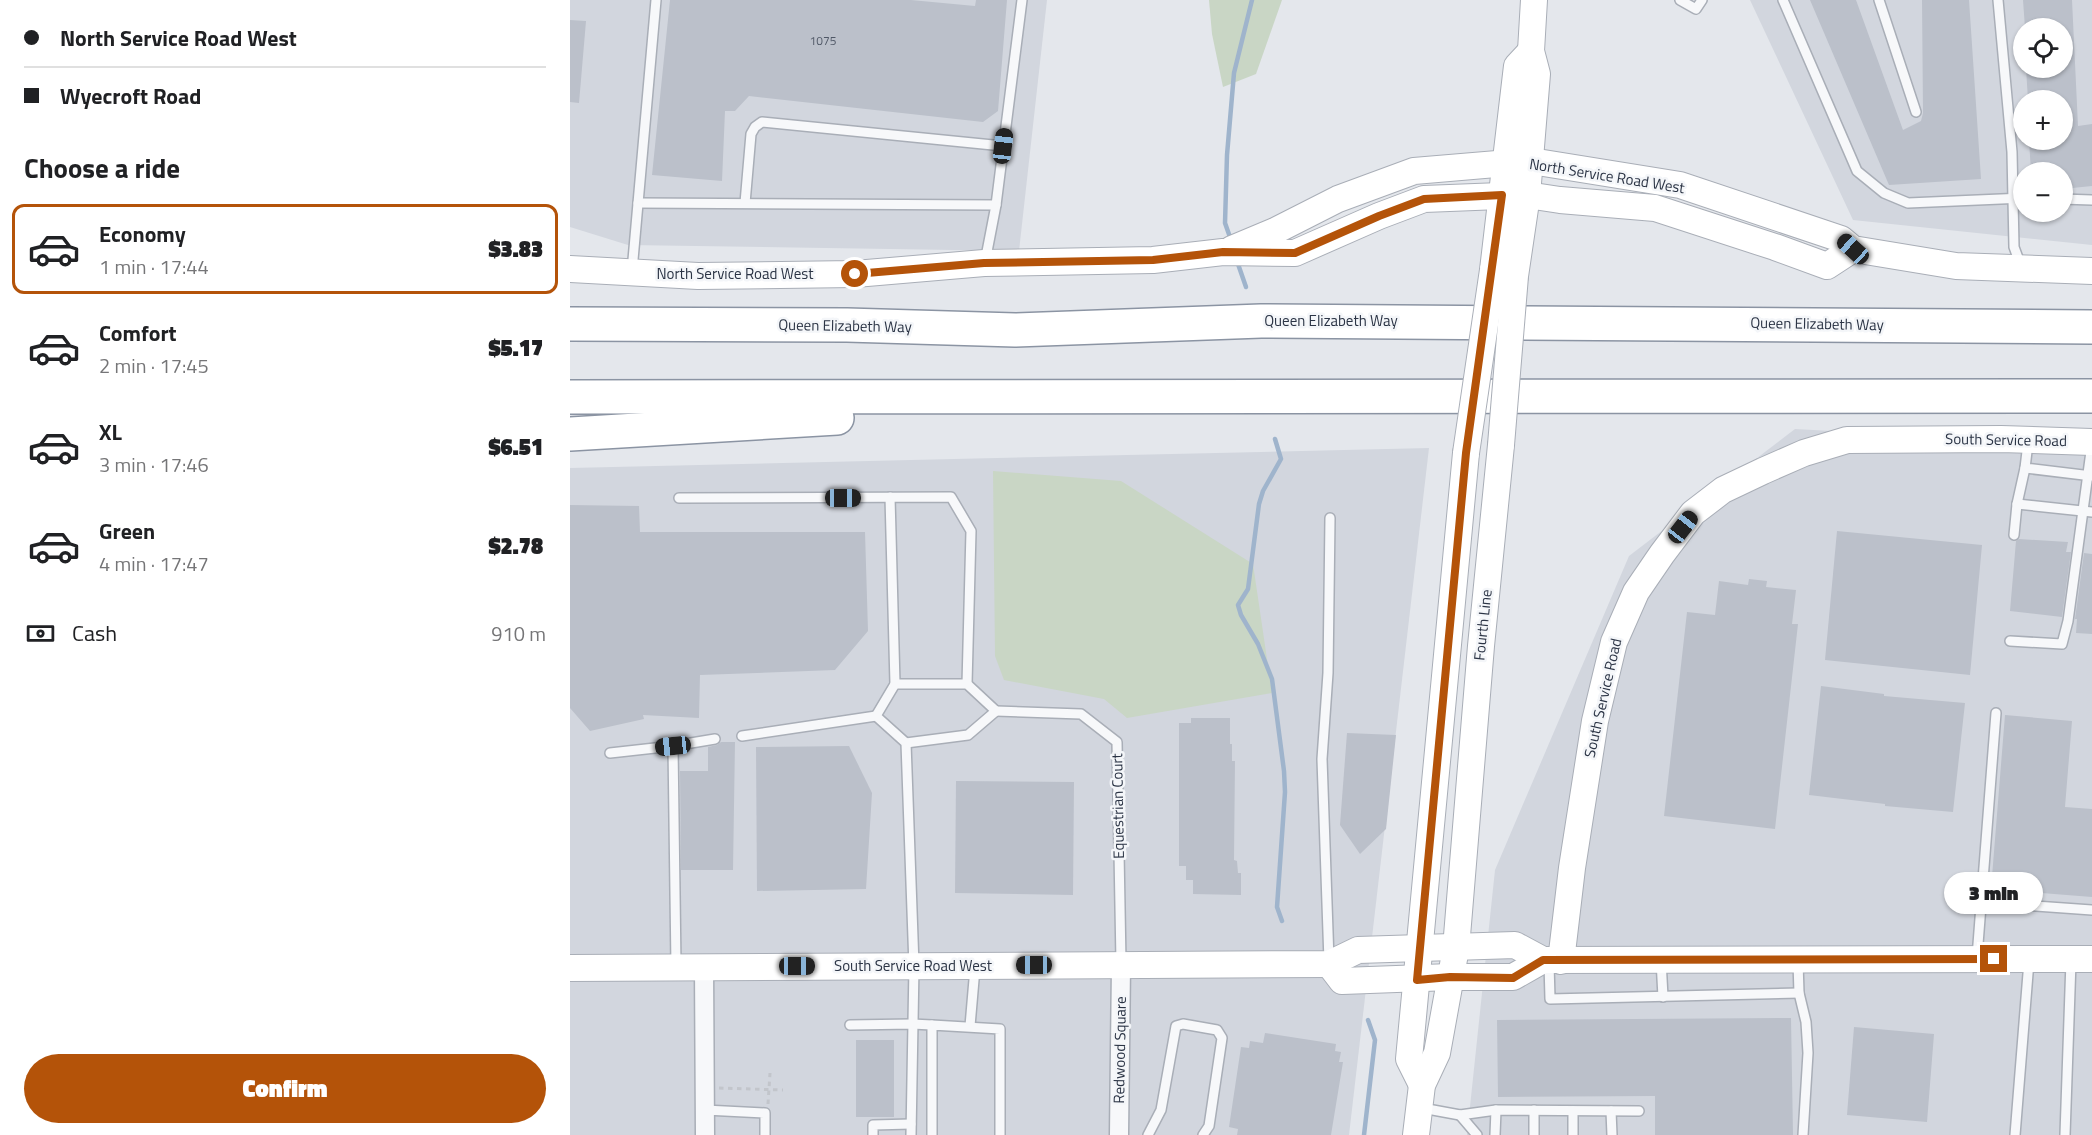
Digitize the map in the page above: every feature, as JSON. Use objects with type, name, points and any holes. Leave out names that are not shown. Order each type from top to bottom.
[{"type":"highway","points":[[570,302],[847,325]]},
{"type":"highway","name":"Queen Elizabeth Way","points":[[570,324],[847,325],[1015,330],[1273,321],[2092,327]]},
{"type":"highway","points":[[570,397],[2092,396]]},
{"type":"highway","points":[[570,434],[915,412],[978,398]]},
{"type":"street","points":[[1518,162],[1538,74],[1531,51],[1534,0]]},
{"type":"street","name":"Fourth Line","points":[[1421,1097],[1409,1059],[1466,453],[1504,273],[1527,195],[1518,162]]},
{"type":"street","name":"Fourth Line","points":[[1416,1135],[1421,1097],[1437,1053],[1456,948],[1481,646],[1501,445],[1504,273],[1502,195],[1518,162]]},
{"type":"street","name":"North Service Road West","points":[[1223,252],[1275,231],[1338,199],[1414,171],[1518,162],[1680,185],[1841,239],[1853,249],[1956,267],[2092,271]]},
{"type":"street","name":"North Service Road West","points":[[570,269],[698,276],[855,274],[984,263],[1153,260],[1223,252],[1295,253],[1424,199],[1502,195],[1527,195],[1655,208],[1827,266],[1853,249]]},
{"type":"street","name":"South Service Road","points":[[1551,960],[1572,868],[1595,722],[1614,642],[1636,592],[1693,513],[1723,490],[1762,471],[1804,453],[1847,440],[2028,440],[2092,443]]},
{"type":"street","name":"South Service Road West","points":[[570,968],[1329,964],[1358,950],[1515,945],[1551,960]]},
{"type":"street","points":[[1329,964],[1342,981],[1450,977],[1513,978],[1551,960],[2081,959]]},
{"type":"street","name":"Redwood Square","points":[[1119,1135],[1121,965]]},
{"type":"street","points":[[704,967],[705,1135]]},
{"type":"lane","points":[[632,273],[656,0]]},
{"type":"lane","points":[[984,263],[996,205],[1022,0]]},
{"type":"lane","points":[[1680,0],[1696,9],[1702,0]]},
{"type":"lane","points":[[1783,0],[1857,171],[1884,193],[1908,203],[2013,198],[2012,152],[1998,0]]},
{"type":"lane","points":[[1879,0],[1916,112]]},
{"type":"lane","points":[[746,203],[751,134],[754,127],[762,122],[1003,146]]},
{"type":"lane","points":[[2073,199],[2092,200]]},
{"type":"lane","points":[[638,203],[996,205]]},
{"type":"lane","points":[[2013,222],[2014,247],[2022,268]]},
{"type":"lane","points":[[2014,535],[2028,440]]},
{"type":"lane","points":[[2010,640],[2062,644],[2088,512],[2092,443]]},
{"type":"lane","points":[[2025,468],[2090,475]]},
{"type":"lane","points":[[876,716],[895,684],[890,497]]},
{"type":"lane","points":[[679,498],[951,497],[970,531],[967,684]]},
{"type":"lane","points":[[2017,504],[2088,512]]},
{"type":"lane","points":[[1329,964],[1322,759],[1328,673],[1330,518]]},
{"type":"lane","points":[[895,684],[967,684],[996,711],[968,735],[906,743]]},
{"type":"lane","name":"Equestrian Court","points":[[996,711],[1081,714],[1117,742],[1121,965]]},
{"type":"lane","points":[[1977,959],[1996,713]]},
{"type":"lane","points":[[742,736],[876,716]]},
{"type":"lane","points":[[876,716],[906,743],[914,966],[911,1135]]},
{"type":"lane","points":[[610,753],[715,739]]},
{"type":"lane","points":[[673,746],[676,967]]},
{"type":"lane","points":[[1982,902],[2092,910]]},
{"type":"lane","points":[[2015,1135],[2029,959]]},
{"type":"lane","points":[[2065,1135],[2081,959]]},
{"type":"lane","points":[[1551,960],[1550,999],[1799,993]]},
{"type":"lane","points":[[1661,960],[1663,997]]},
{"type":"lane","points":[[1798,960],[1799,993],[1806,1022],[1808,1053],[1803,1135]]},
{"type":"lane","points":[[970,1026],[975,966]]},
{"type":"lane","points":[[850,1025],[912,1024],[1000,1029],[1000,1135]]},
{"type":"lane","points":[[1148,1135],[1161,1110],[1176,1026],[1183,1024],[1217,1030],[1222,1038],[1209,1126],[1203,1135]]},
{"type":"lane","points":[[932,1025],[932,1135]]},
{"type":"lane","points":[[1421,1097],[1460,1115],[1477,1135]]},
{"type":"lane","points":[[705,1110],[765,1113],[765,1135]]},
{"type":"lane","points":[[1460,1115],[1496,1110],[1639,1111]]},
{"type":"lane","points":[[1495,1135],[1496,1110]]},
{"type":"lane","points":[[1534,1110],[1534,1135]]},
{"type":"lane","points":[[1573,1135],[1574,1111]]},
{"type":"lane","points":[[1611,1111],[1612,1135]]},
{"type":"lane","points":[[873,1135],[873,1125],[911,1124]]},
{"type":"path","points":[[765,1113],[770,1090],[770,1073]]},
{"type":"path","points":[[704,1088],[783,1090]]},
{"type":"shaded area","points":[[570,0],[1047,0],[1019,251],[628,245],[570,227]]},
{"type":"shaded area","points":[[1750,0],[2092,0],[2092,245],[1853,220]]},
{"type":"shaded area","points":[[1795,429],[2092,445],[2092,1135],[1467,1135],[1495,870],[1629,556]]},
{"type":"shaded area","points":[[1429,448],[1349,1135],[570,1135],[570,468]]},
{"type":"green space","points":[[1209,0],[1282,0],[1256,74],[1223,87],[1212,34]]},
{"type":"green space","points":[[993,471],[1121,481],[1253,564],[1272,693],[1127,718],[1104,699],[1004,680],[995,656]]},
{"type":"building","points":[[670,0],[911,0],[975,6],[976,0],[1007,0],[998,111],[983,122],[749,96],[735,111],[725,111],[722,181],[652,175]]},
{"type":"building","points":[[1810,0],[1856,0],[1903,130],[1921,121],[1923,113],[1922,0],[1969,0],[1981,179],[1889,185]]},
{"type":"building","points":[[2023,0],[2072,0],[2073,18],[2024,18]]},
{"type":"building","points":[[570,20],[586,21],[579,103],[570,102]]},
{"type":"building","points":[[2073,21],[2078,126],[2092,124],[2092,186],[2073,188],[2073,162],[2030,162],[2030,150],[2073,150],[2073,90],[2027,90],[2027,78],[2073,78]]},
{"type":"building","points":[[570,505],[639,506],[640,532],[865,532],[868,631],[835,670],[700,675],[699,718],[643,715],[644,719],[590,731],[570,708]]},
{"type":"building","points":[[1837,531],[1982,545],[1970,675],[1825,660]]},
{"type":"building","points":[[2019,539],[2068,542],[2066,552],[2071,552],[2062,617],[2010,611],[2016,541]]},
{"type":"building","points":[[2084,553],[2092,554],[2092,634],[2076,633],[2077,619],[2075,619]]},
{"type":"building","points":[[1749,579],[1767,581],[1766,587],[1796,590],[1792,624],[1798,624],[1775,829],[1664,816],[1687,612],[1715,615],[1719,581],[1748,585]]},
{"type":"building","points":[[1821,686],[1884,694],[1884,696],[1965,703],[1953,812],[1885,806],[1885,804],[1809,795]]},
{"type":"building","points":[[2005,715],[2072,721],[2065,807],[2092,809],[2092,897],[1991,889]]},
{"type":"building","points":[[1191,718],[1230,718],[1230,744],[1232,744],[1232,761],[1235,761],[1234,860],[1237,861],[1238,873],[1241,873],[1241,895],[1193,894],[1193,880],[1186,880],[1186,866],[1179,866],[1179,723],[1191,723]]},
{"type":"building","points":[[1347,733],[1396,735],[1386,829],[1360,854],[1340,825]]},
{"type":"building","points":[[721,742],[735,742],[733,870],[681,870],[680,771],[708,771],[708,747]]},
{"type":"building","points":[[849,746],[872,793],[866,889],[757,891],[756,747]]},
{"type":"building","points":[[956,781],[1074,782],[1073,895],[955,893]]},
{"type":"building","points":[[1791,1018],[1793,1135],[1655,1135],[1655,1096],[1498,1097],[1497,1020]]},
{"type":"building","points":[[1854,1027],[1934,1034],[1927,1122],[1847,1115]]},
{"type":"building","points":[[1265,1033],[1336,1044],[1335,1051],[1341,1052],[1339,1062],[1343,1062],[1331,1135],[1237,1135],[1238,1129],[1229,1127],[1241,1047],[1249,1048],[1250,1041],[1263,1043]]},
{"type":"building","points":[[856,1040],[894,1040],[894,1117],[856,1117]]},
{"type":"waterway","points":[[1231,240],[1225,223],[1227,155],[1234,73],[1252,0]]},
{"type":"waterway","points":[[1238,264],[1246,287]]},
{"type":"waterway","points":[[1275,439],[1281,459],[1263,491],[1259,504],[1248,589],[1238,605],[1241,615],[1258,644],[1272,679],[1285,792],[1277,907],[1282,921]]},
{"type":"waterway","points":[[1364,1135],[1375,1040],[1368,1020]]},
{"type":"route","points":[[855,274],[984,263],[1153,260],[1223,252],[1295,253],[1424,199],[1502,195],[1466,453],[1417,980],[1450,977],[1513,978],[1543,960],[1994,959]]}]
